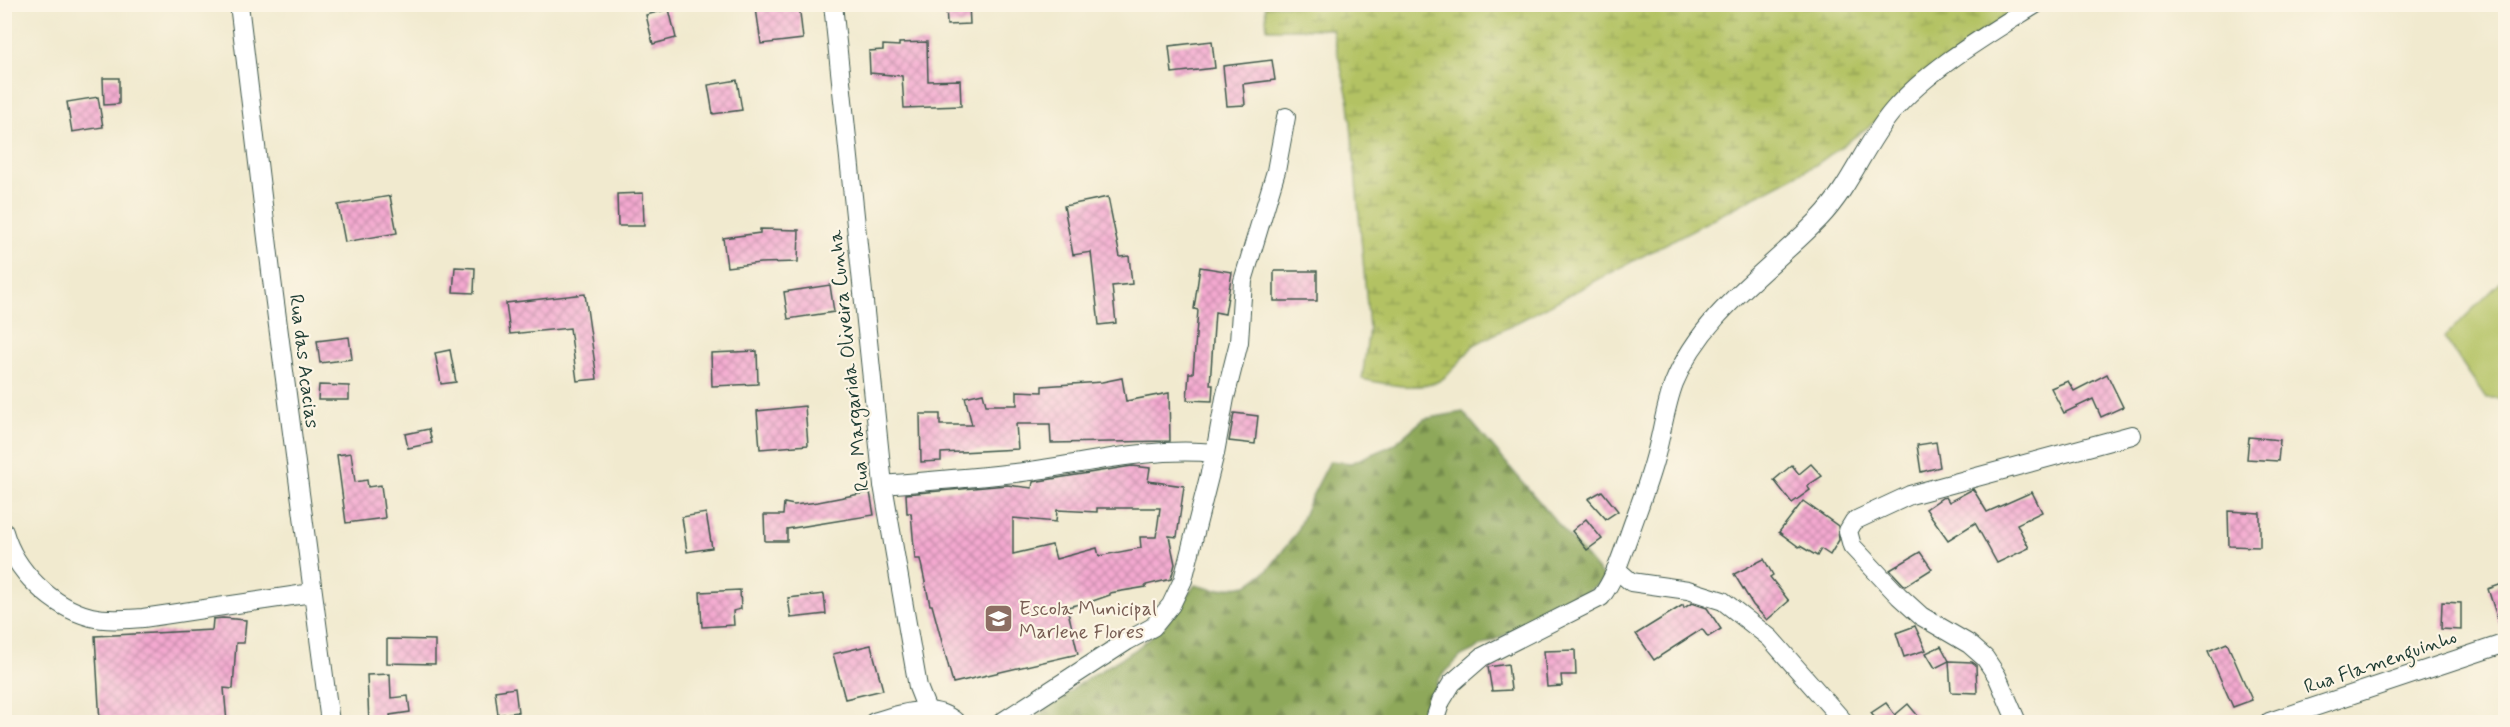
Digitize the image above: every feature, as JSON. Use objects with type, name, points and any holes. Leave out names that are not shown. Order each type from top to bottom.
[{"type":"street","name":"Rua das Acacias","points":[[239,4],[330,723]]},
{"type":"street","name":"Rua Margarida Oliveira Cunha","points":[[833,4],[883,485],[918,687],[927,710]]},
{"type":"street","points":[[1434,723],[1441,701],[1452,683],[1482,657],[1601,597],[1616,569],[1655,459],[1675,382],[1702,332],[1822,216],[1840,195],[1873,137],[1893,111],[1921,84],[1963,51],[2036,4]]},
{"type":"street","points":[[1002,723],[1127,641],[1153,627],[1171,605],[1183,580],[1215,453],[1225,398],[1239,342],[1242,281],[1276,171],[1286,117]]},
{"type":"street","points":[[2017,723],[1997,676],[1986,658],[1968,644],[1921,616],[1899,596],[1852,546],[1848,531],[1854,520],[1910,495],[2132,435]]},
{"type":"street","points":[[883,485],[1014,473],[1135,455],[1194,451],[1215,453]]},
{"type":"street","points":[[4,532],[22,569],[43,590],[66,607],[91,617],[114,620],[142,618],[312,593]]},
{"type":"street","points":[[1616,569],[1631,582],[1688,590],[1723,601],[1770,638],[1844,723]]},
{"type":"street","name":"Rua Flamenguinho","points":[[2269,723],[2505,643]]},
{"type":"street","points":[[874,723],[900,714],[927,710],[951,718],[956,723]]},
{"type":"green space","points":[[1265,5],[2036,5],[1817,164],[1474,345],[1441,380],[1432,384],[1412,386],[1391,385],[1362,379],[1369,328],[1349,102],[1332,29],[1267,29]]},
{"type":"green space","points":[[2505,278],[2505,398],[2486,398],[2444,337]]},
{"type":"green space","points":[[1463,412],[1605,579],[1574,601],[1461,656],[1439,679],[1425,722],[1028,722],[1085,680],[1135,650],[1165,625],[1195,585],[1215,590],[1247,585],[1268,570],[1295,535],[1330,461],[1351,463],[1393,445],[1424,419]]},
{"type":"building","points":[[799,4],[803,39],[761,44],[756,8]]},
{"type":"building","points":[[946,4],[969,4],[970,24],[947,25]]},
{"type":"building","points":[[669,9],[676,38],[653,44],[646,15]]},
{"type":"building","points":[[1212,41],[1215,68],[1172,73],[1169,46]]},
{"type":"building","points":[[927,42],[928,81],[960,80],[961,106],[904,108],[902,76],[870,73],[869,51],[883,50],[883,45],[899,46],[899,43]]},
{"type":"building","points":[[1272,60],[1275,80],[1243,84],[1245,105],[1227,106],[1223,66]]},
{"type":"building","points":[[103,78],[119,78],[119,104],[104,105]]},
{"type":"building","points":[[737,80],[742,110],[713,114],[708,85]]},
{"type":"building","points":[[98,97],[103,127],[72,132],[67,102]]},
{"type":"building","points":[[643,193],[644,226],[618,226],[617,194]]},
{"type":"building","points":[[390,196],[397,233],[345,242],[338,205]]},
{"type":"building","points":[[1108,197],[1120,257],[1129,256],[1132,284],[1112,286],[1116,323],[1099,325],[1091,252],[1073,255],[1064,206]]},
{"type":"building","points":[[760,229],[799,230],[798,262],[727,267],[723,238],[760,233]]},
{"type":"building","points":[[455,267],[475,268],[474,293],[453,292]]},
{"type":"building","points":[[1200,267],[1232,272],[1225,314],[1215,312],[1210,385],[1213,385],[1212,401],[1187,400],[1189,373],[1193,373],[1198,310],[1194,309]]},
{"type":"building","points":[[1274,271],[1317,271],[1317,301],[1274,301]]},
{"type":"building","points":[[830,285],[834,312],[788,319],[784,292]]},
{"type":"building","points":[[585,294],[597,379],[577,381],[570,328],[510,334],[506,303]]},
{"type":"building","points":[[349,337],[352,359],[320,363],[317,341]]},
{"type":"building","points":[[450,350],[456,382],[441,384],[435,353]]},
{"type":"building","points":[[757,351],[758,384],[712,386],[711,353]]},
{"type":"building","points":[[2107,374],[2123,407],[2101,417],[2093,399],[2064,413],[2051,388],[2068,381],[2074,391]]},
{"type":"building","points":[[1122,378],[1126,401],[1169,393],[1170,441],[1051,443],[1050,424],[1016,424],[1018,449],[941,453],[941,461],[921,462],[920,414],[940,414],[940,425],[972,425],[965,397],[983,393],[986,405],[1017,405],[1017,391],[1042,392],[1042,386],[1102,382]]},
{"type":"building","points":[[319,385],[349,386],[349,400],[318,400]]},
{"type":"building","points":[[805,406],[808,445],[760,449],[757,411]]},
{"type":"building","points":[[1234,413],[1258,416],[1255,444],[1229,441]]},
{"type":"building","points":[[429,429],[432,443],[408,448],[405,434]]},
{"type":"building","points":[[2249,437],[2280,440],[2278,461],[2247,459]]},
{"type":"building","points":[[1936,442],[1940,467],[1921,472],[1917,445]]},
{"type":"building","points":[[351,453],[355,482],[367,480],[368,487],[381,485],[385,518],[346,523],[337,455]]},
{"type":"building","points":[[1811,464],[1822,476],[1807,486],[1810,490],[1792,503],[1774,480],[1792,465],[1799,474]]},
{"type":"building","points":[[1132,466],[1150,468],[1148,481],[1184,486],[1177,537],[1169,536],[1175,564],[1171,579],[1146,585],[1146,587],[1110,593],[1110,595],[1090,602],[1067,607],[1078,654],[953,683],[932,605],[930,605],[920,559],[915,559],[911,513],[907,513],[906,494],[1007,485],[1032,488],[1033,482]],"holes":[[[1097,508],[1160,508],[1156,537],[1140,537],[1141,548],[1099,556],[1097,548],[1056,559],[1052,545],[1013,554],[1013,518],[1056,522],[1057,510],[1097,512]]]},
{"type":"building","points":[[1973,489],[1987,512],[2032,492],[2042,512],[2017,524],[2029,548],[1997,563],[1975,523],[1948,540],[1926,509],[1942,498],[1946,497],[1949,502]]},
{"type":"building","points":[[1602,491],[1618,511],[1606,519],[1588,499]]},
{"type":"building","points":[[870,492],[874,515],[787,529],[787,541],[765,541],[764,515],[783,515],[784,503],[794,505],[818,502]]},
{"type":"building","points":[[1803,501],[1838,526],[1839,540],[1830,555],[1821,549],[1817,556],[1799,547],[1779,532]]},
{"type":"building","points":[[2228,511],[2260,513],[2260,547],[2229,546]]},
{"type":"building","points":[[706,513],[712,548],[687,552],[682,517]]},
{"type":"building","points":[[1586,519],[1602,539],[1587,550],[1572,531]]},
{"type":"building","points":[[1920,552],[1932,569],[1905,586],[1890,570]]},
{"type":"building","points":[[1764,559],[1773,575],[1770,577],[1789,601],[1767,620],[1753,605],[1734,574]]},
{"type":"building","points":[[2505,583],[2505,632],[2502,633],[2488,589]]},
{"type":"building","points":[[740,590],[741,609],[733,611],[734,625],[702,627],[700,592]]},
{"type":"building","points":[[824,594],[826,614],[791,618],[788,598]]},
{"type":"building","points":[[2442,602],[2461,603],[2461,630],[2441,629]]},
{"type":"building","points":[[1692,603],[1707,608],[1721,629],[1708,637],[1702,629],[1654,660],[1636,634],[1683,605],[1684,608]]},
{"type":"building","points":[[213,619],[246,620],[244,643],[236,643],[233,689],[224,688],[227,723],[100,723],[95,636],[212,630]]},
{"type":"building","points":[[1915,626],[1926,650],[1904,657],[1896,633]]},
{"type":"building","points":[[387,639],[435,640],[435,664],[387,663]]},
{"type":"building","points":[[2227,643],[2252,700],[2233,707],[2208,651]]},
{"type":"building","points":[[871,645],[883,690],[845,699],[833,654]]},
{"type":"building","points":[[1941,646],[1949,661],[1935,668],[1926,653]]},
{"type":"building","points":[[1575,650],[1576,675],[1561,675],[1562,686],[1547,687],[1544,651]]},
{"type":"building","points":[[1949,661],[1972,662],[1976,665],[1977,693],[1951,692]]},
{"type":"building","points":[[1508,664],[1511,690],[1492,691],[1488,667]]},
{"type":"building","points":[[390,674],[391,698],[408,696],[410,712],[390,715],[391,723],[369,723],[367,675]]},
{"type":"building","points":[[515,688],[518,712],[498,715],[495,691]]},
{"type":"building","points":[[1886,703],[1895,715],[1908,704],[1924,723],[1878,723],[1871,713]]},
{"type":"place","name":"Escola Municipal Marlene Flores","points":[[998,619]]}]
